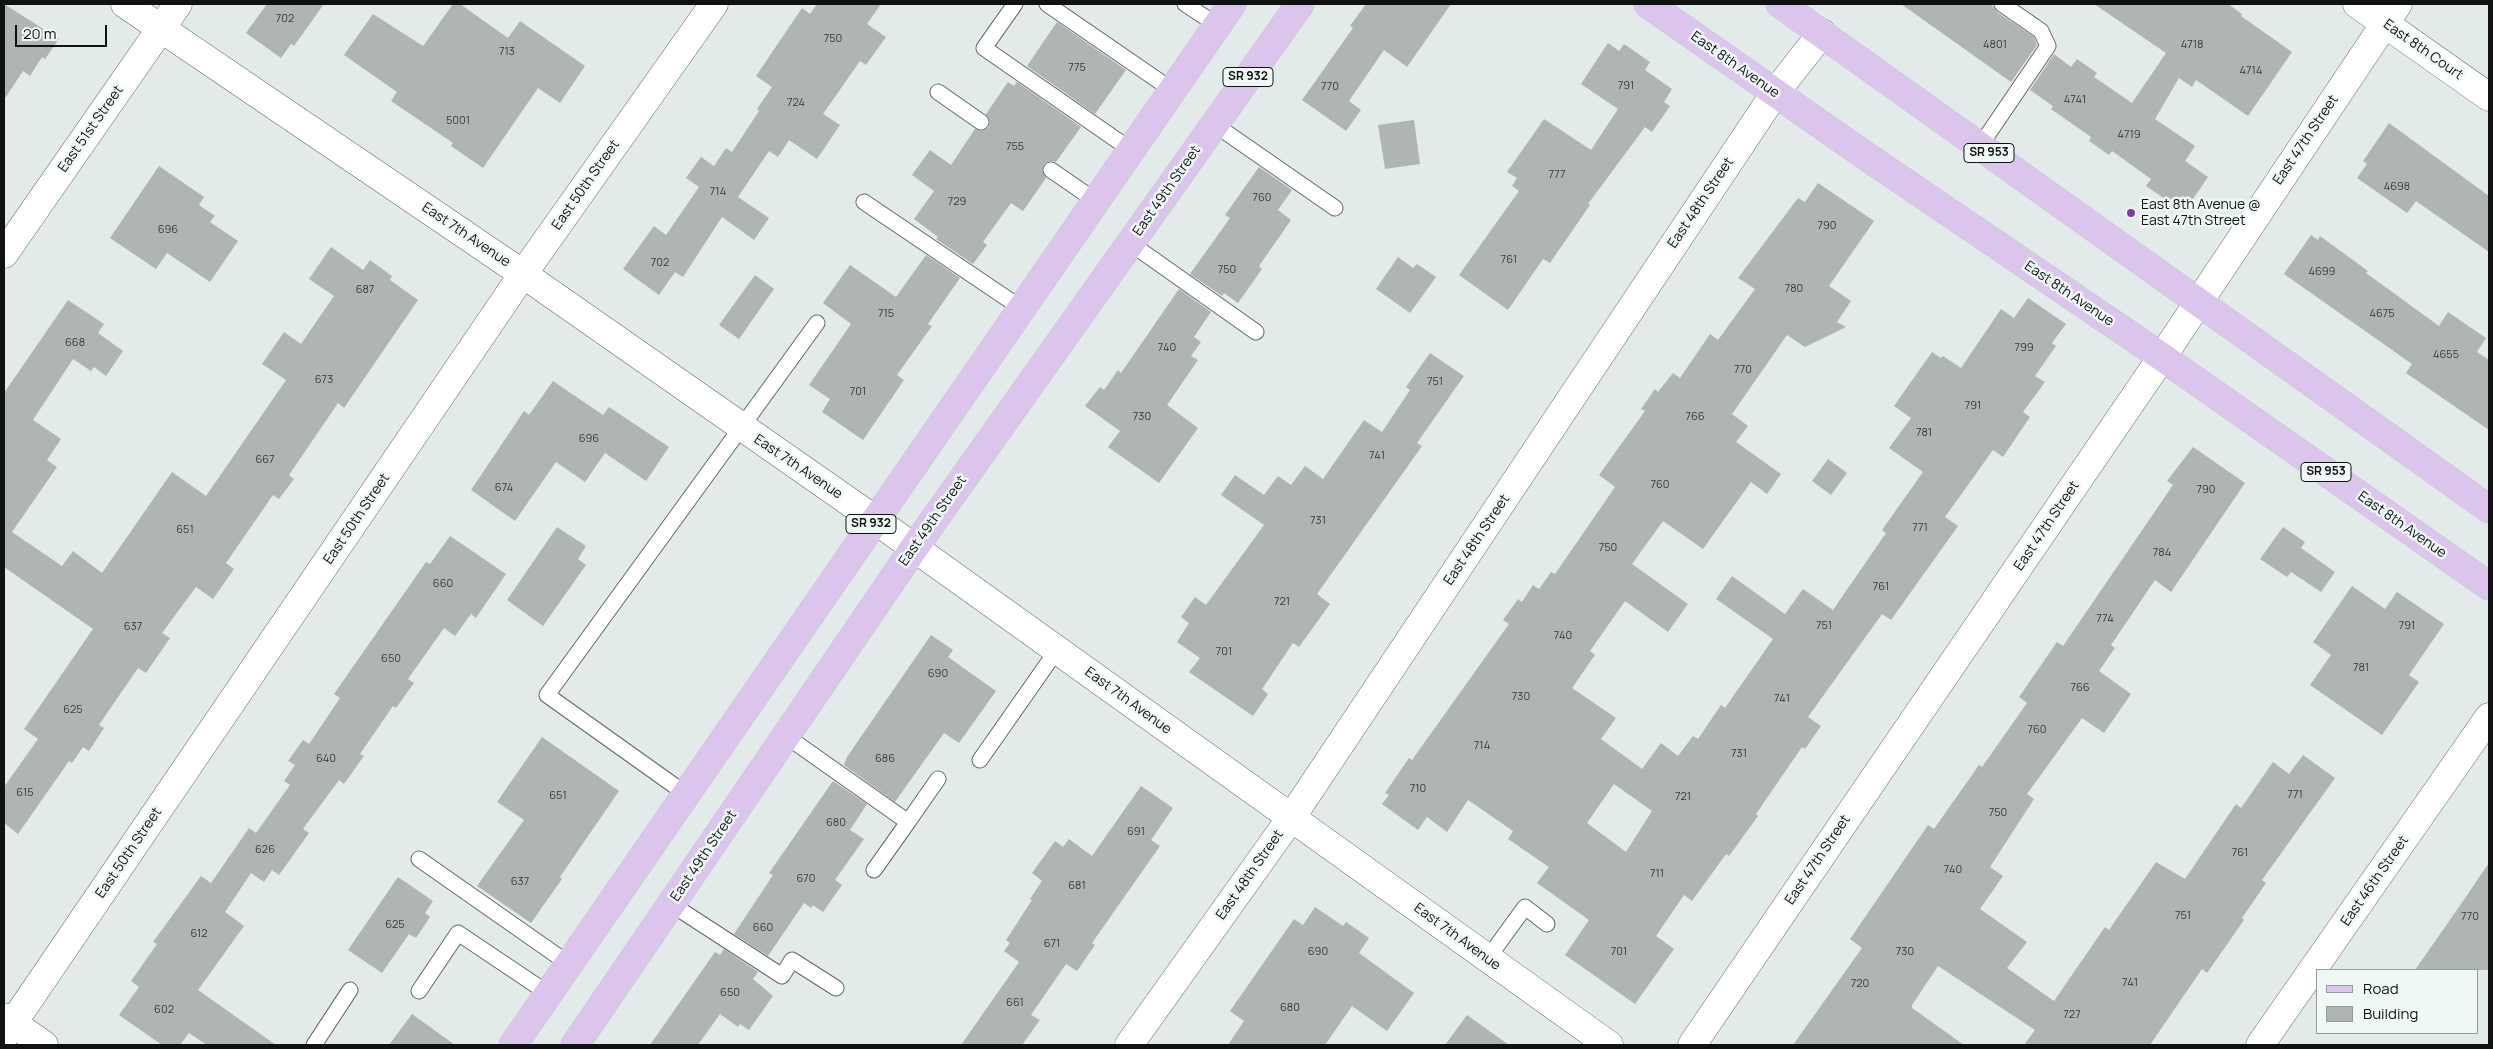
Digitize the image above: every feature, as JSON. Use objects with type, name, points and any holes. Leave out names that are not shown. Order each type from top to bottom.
[{"type":"main road","name":"East 49th Street","points":[[575,1045],[914,548],[1300,4]]},
{"type":"main road","name":"East 8th Avenue","points":[[1648,4],[2162,357],[2489,586]]},
{"type":"main road","name":"SR 953","points":[[1780,4],[2489,509]]},
{"type":"main road","name":"SR 932","points":[[513,1045],[874,519],[1225,15]]},
{"type":"street","name":"East 7th Avenue","points":[[125,4],[523,274],[874,519],[1610,1045]]},
{"type":"street","name":"East 51st Street","points":[[4,254],[178,4]]},
{"type":"street","name":"East 50th Street","points":[[7,1026],[523,274],[714,4]]},
{"type":"street","name":"East 8th Court","points":[[2357,4],[2391,13],[2489,97]]},
{"type":"street","name":"East 47th Street","points":[[1692,1045],[2162,357],[2391,13]]},
{"type":"street","name":"East 48th Street","points":[[1130,1045],[1291,818],[1775,93],[1822,33]]},
{"type":"street","name":"East 46th Street","points":[[2260,1045],[2489,717]]},
{"type":"street","points":[[7,1026],[44,1045]]},
{"type":"lane","points":[[1015,4],[984,48],[1131,150]]},
{"type":"lane","points":[[1047,4],[1172,90]]},
{"type":"lane","points":[[1186,4],[1225,15]]},
{"type":"lane","points":[[1980,146],[2048,46],[2041,31],[2002,4]]},
{"type":"lane","points":[[938,92],[981,122]]},
{"type":"lane","points":[[1214,124],[1336,208]]},
{"type":"lane","points":[[1051,170],[1096,201]]},
{"type":"lane","points":[[864,202],[1021,308]]},
{"type":"lane","points":[[1130,244],[1256,332]]},
{"type":"lane","points":[[686,794],[547,695],[817,323]]},
{"type":"lane","points":[[980,760],[1057,650]]},
{"type":"lane","points":[[786,736],[908,822]]},
{"type":"lane","points":[[874,870],[938,779]]},
{"type":"lane","points":[[419,859],[569,964]]},
{"type":"lane","points":[[671,904],[782,976],[792,960],[836,988]]},
{"type":"lane","points":[[1488,958],[1525,907],[1548,924]]},
{"type":"lane","points":[[419,991],[458,933],[549,994]]},
{"type":"lane","points":[[314,1045],[350,990]]},
{"type":"building","points":[[4,4],[59,39],[45,59],[42,57],[30,76],[23,71],[4,100]]},
{"type":"building","points":[[267,4],[324,4],[294,46],[291,44],[281,58],[246,33]]},
{"type":"building","points":[[453,4],[460,4],[508,38],[520,21],[585,66],[560,103],[538,88],[483,168],[451,146],[453,143],[391,101],[397,92],[344,55],[373,14],[423,46]]},
{"type":"building","points":[[817,4],[881,4],[867,24],[886,37],[866,65],[860,61],[823,114],[840,125],[817,159],[789,140],[778,157],[769,151],[738,197],[769,218],[754,240],[722,217],[683,277],[675,272],[659,295],[623,269],[654,226],[666,235],[699,187],[686,178],[701,157],[714,166],[726,148],[732,152],[759,111],[757,109],[772,87],[756,76],[802,8],[810,14]]},
{"type":"building","points":[[1366,4],[1451,4],[1407,67],[1384,50],[1349,101],[1361,110],[1346,131],[1302,100],[1353,28],[1350,26]]},
{"type":"building","points":[[1901,4],[1991,4],[1997,12],[2034,37],[2037,45],[2011,82]]},
{"type":"building","points":[[2094,4],[2228,4],[2242,14],[2241,16],[2292,52],[2248,116],[2196,80],[2192,87],[2179,78],[2155,119],[2195,146],[2185,161],[2208,177],[2184,212],[2146,186],[2151,179],[2112,151],[2109,155],[2089,141],[2091,137],[2051,109],[2053,106],[2030,90],[2054,54],[2071,67],[2077,59],[2097,73],[2094,77],[2132,103],[2166,53]]},
{"type":"building","points":[[1057,22],[1126,70],[1095,114],[1027,66]]},
{"type":"building","points":[[1608,43],[1619,51],[1624,44],[1650,62],[1645,70],[1672,89],[1664,102],[1670,106],[1652,132],[1645,127],[1588,204],[1590,205],[1550,263],[1543,259],[1508,310],[1459,275],[1519,191],[1512,186],[1517,178],[1507,172],[1544,119],[1591,150],[1618,109],[1581,84]]},
{"type":"building","points":[[1008,82],[1014,86],[1017,82],[1081,127],[1056,162],[1051,161],[1044,164],[1042,170],[1046,178],[1023,211],[1011,203],[983,242],[987,245],[973,264],[936,239],[938,237],[914,219],[934,191],[912,175],[930,150],[951,165],[975,129],[981,131],[988,128],[990,122],[986,114]]},
{"type":"building","points":[[1414,120],[1420,164],[1385,169],[1378,125]]},
{"type":"building","points":[[2389,123],[2489,196],[2489,252],[2416,201],[2407,213],[2357,178],[2367,164],[2363,161]]},
{"type":"building","points":[[159,166],[204,197],[199,205],[215,216],[210,222],[238,241],[210,282],[167,253],[156,269],[110,238]]},
{"type":"building","points":[[1259,167],[1292,190],[1278,210],[1291,220],[1259,266],[1262,269],[1238,303],[1224,293],[1222,296],[1190,274],[1230,218],[1225,215]]},
{"type":"building","points":[[1818,183],[1874,221],[1829,286],[1851,301],[1837,322],[1846,327],[1805,347],[1787,335],[1732,414],[1748,426],[1736,442],[1781,474],[1767,494],[1751,482],[1703,549],[1663,521],[1632,564],[1688,604],[1668,632],[1625,601],[1590,651],[1595,655],[1572,688],[1616,718],[1601,739],[1642,769],[1661,743],[1678,756],[1693,736],[1698,739],[1721,705],[1725,708],[1773,639],[1716,599],[1732,576],[1785,614],[1803,589],[1833,610],[1886,533],[1882,530],[1923,472],[1889,448],[1911,418],[1894,406],[1932,352],[1941,358],[1943,356],[1961,368],[2001,309],[2014,318],[2028,298],[2066,324],[2052,343],[2056,346],[2035,376],[2045,382],[2023,412],[2030,417],[2003,457],[1993,450],[1945,517],[1958,526],[1891,620],[1882,614],[1808,717],[1821,726],[1805,749],[1802,747],[1756,814],[1758,816],[1729,856],[1726,854],[1692,901],[1684,895],[1656,936],[1674,949],[1635,1004],[1565,955],[1589,920],[1537,883],[1549,867],[1508,839],[1513,831],[1468,800],[1447,832],[1427,817],[1418,830],[1382,804],[1389,795],[1385,793],[1409,758],[1412,760],[1509,624],[1503,620],[1518,599],[1522,602],[1533,585],[1539,589],[1551,572],[1555,574],[1615,487],[1599,475],[1645,411],[1641,409],[1655,389],[1658,392],[1673,373],[1680,378],[1710,334],[1718,340],[1755,289],[1738,278],[1798,198],[1805,202]],"holes":[[[1614,784],[1652,811],[1626,852],[1587,823]]]},
{"type":"building","points":[[2311,235],[2318,240],[2320,236],[2368,271],[2366,273],[2439,326],[2448,312],[2486,338],[2477,352],[2489,360],[2489,430],[2406,373],[2412,364],[2284,274]]},
{"type":"building","points":[[331,247],[363,270],[370,260],[392,276],[390,280],[418,300],[344,408],[338,403],[289,475],[294,479],[279,499],[273,495],[226,563],[234,569],[213,599],[196,587],[162,633],[170,638],[146,673],[138,668],[99,725],[104,728],[89,751],[83,747],[72,763],[69,761],[18,834],[4,823],[4,787],[38,739],[24,729],[93,629],[4,567],[4,393],[68,300],[104,324],[98,333],[123,351],[106,376],[94,367],[91,371],[73,359],[33,420],[61,439],[47,460],[57,467],[12,532],[62,566],[73,551],[102,573],[172,472],[206,496],[286,380],[262,364],[284,332],[301,344],[334,296],[309,279]]},
{"type":"building","points":[[926,255],[960,278],[928,324],[932,326],[897,375],[904,380],[863,440],[822,412],[830,399],[809,385],[851,324],[823,303],[850,265],[896,297]]},
{"type":"building","points":[[1398,257],[1413,268],[1417,264],[1436,277],[1410,313],[1376,289]]},
{"type":"building","points":[[755,275],[774,289],[739,339],[719,325]]},
{"type":"building","points":[[1179,289],[1211,312],[1194,337],[1201,342],[1191,356],[1198,360],[1167,405],[1198,428],[1159,483],[1108,447],[1120,431],[1085,406],[1100,387],[1104,390],[1118,370],[1121,373]]},
{"type":"building","points":[[1430,353],[1464,376],[1417,443],[1422,446],[1317,594],[1330,604],[1299,647],[1293,643],[1262,689],[1268,694],[1253,716],[1189,672],[1200,658],[1177,642],[1189,623],[1181,617],[1195,597],[1206,605],[1264,525],[1221,495],[1235,475],[1264,495],[1278,476],[1291,485],[1305,466],[1323,479],[1364,420],[1382,432],[1410,390],[1406,387]]},
{"type":"building","points":[[553,381],[603,415],[609,407],[669,447],[646,481],[605,453],[585,482],[556,462],[515,521],[471,490],[524,411],[529,415]]},
{"type":"building","points":[[2193,447],[2245,483],[2171,592],[2155,580],[2111,645],[2115,648],[2099,671],[2131,694],[2104,733],[2082,718],[2027,794],[2034,799],[1990,867],[2003,876],[1980,909],[2027,942],[2007,968],[2054,1001],[2105,927],[2109,930],[2156,862],[2185,879],[2236,804],[2241,808],[2273,762],[2289,774],[2303,755],[2335,778],[2262,880],[2266,883],[2242,918],[2244,920],[2207,973],[2202,969],[2150,1045],[2024,1045],[2035,1030],[1938,966],[1912,1005],[1912,1008],[1964,1045],[1793,1045],[1862,948],[1850,939],[1928,825],[1934,829],[1979,765],[1982,767],[2027,703],[2019,697],[2057,642],[2063,646],[2173,485],[2167,481]]},
{"type":"building","points":[[1828,459],[1847,473],[1831,495],[1812,481]]},
{"type":"building","points":[[557,527],[586,546],[578,559],[586,565],[543,626],[507,600]]},
{"type":"building","points":[[2283,527],[2305,542],[2301,548],[2335,572],[2321,592],[2291,572],[2287,577],[2260,559]]},
{"type":"building","points":[[450,536],[506,574],[476,618],[471,614],[455,636],[444,628],[408,679],[414,683],[396,708],[393,706],[360,754],[364,756],[344,784],[339,780],[303,829],[309,833],[279,875],[272,870],[264,882],[251,873],[225,912],[244,926],[198,990],[276,1045],[207,1045],[189,1033],[180,1045],[162,1045],[119,1015],[139,987],[131,981],[157,944],[153,942],[201,876],[211,883],[249,828],[256,833],[290,785],[284,781],[295,765],[288,761],[303,740],[309,744],[340,698],[334,694],[426,562],[430,564]]},
{"type":"building","points":[[2352,586],[2385,609],[2397,592],[2444,624],[2409,675],[2419,682],[2382,735],[2310,685],[2331,655],[2313,642]]},
{"type":"building","points":[[931,635],[953,650],[948,657],[996,691],[959,743],[944,733],[895,802],[844,765],[847,757]]},
{"type":"building","points":[[542,737],[619,791],[531,923],[477,886],[524,820],[497,802]]},
{"type":"building","points":[[833,781],[867,804],[850,830],[864,839],[835,880],[842,885],[823,912],[813,905],[811,908],[804,903],[768,956],[734,934],[773,875],[769,873]]},
{"type":"building","points":[[1141,786],[1173,808],[1151,840],[1160,846],[1092,943],[1095,945],[1077,971],[1066,964],[1031,1015],[1040,1020],[1022,1045],[961,1045],[1019,962],[1004,951],[1010,943],[1006,940],[1042,881],[1032,873],[1055,841],[1063,847],[1069,839],[1092,856]]},
{"type":"building","points":[[2489,863],[2489,970],[2416,969]]},
{"type":"building","points":[[398,877],[433,901],[425,913],[430,917],[416,938],[409,934],[382,973],[348,950]]},
{"type":"building","points":[[1315,907],[1343,926],[1346,922],[1369,938],[1359,953],[1414,993],[1387,1031],[1352,1006],[1325,1045],[1228,1045],[1244,1021],[1230,1011],[1294,919],[1303,925]]},
{"type":"building","points":[[724,949],[758,972],[753,979],[773,996],[749,1030],[740,1024],[738,1027],[720,1014],[698,1045],[650,1045],[715,952],[720,955]]},
{"type":"building","points":[[412,1014],[455,1045],[389,1045]]},
{"type":"building","points":[[1467,1015],[1509,1045],[1445,1045]]},
{"type":"place","name":"East 8th Avenue @ East 47th Street","points":[[2131,213]]}]
